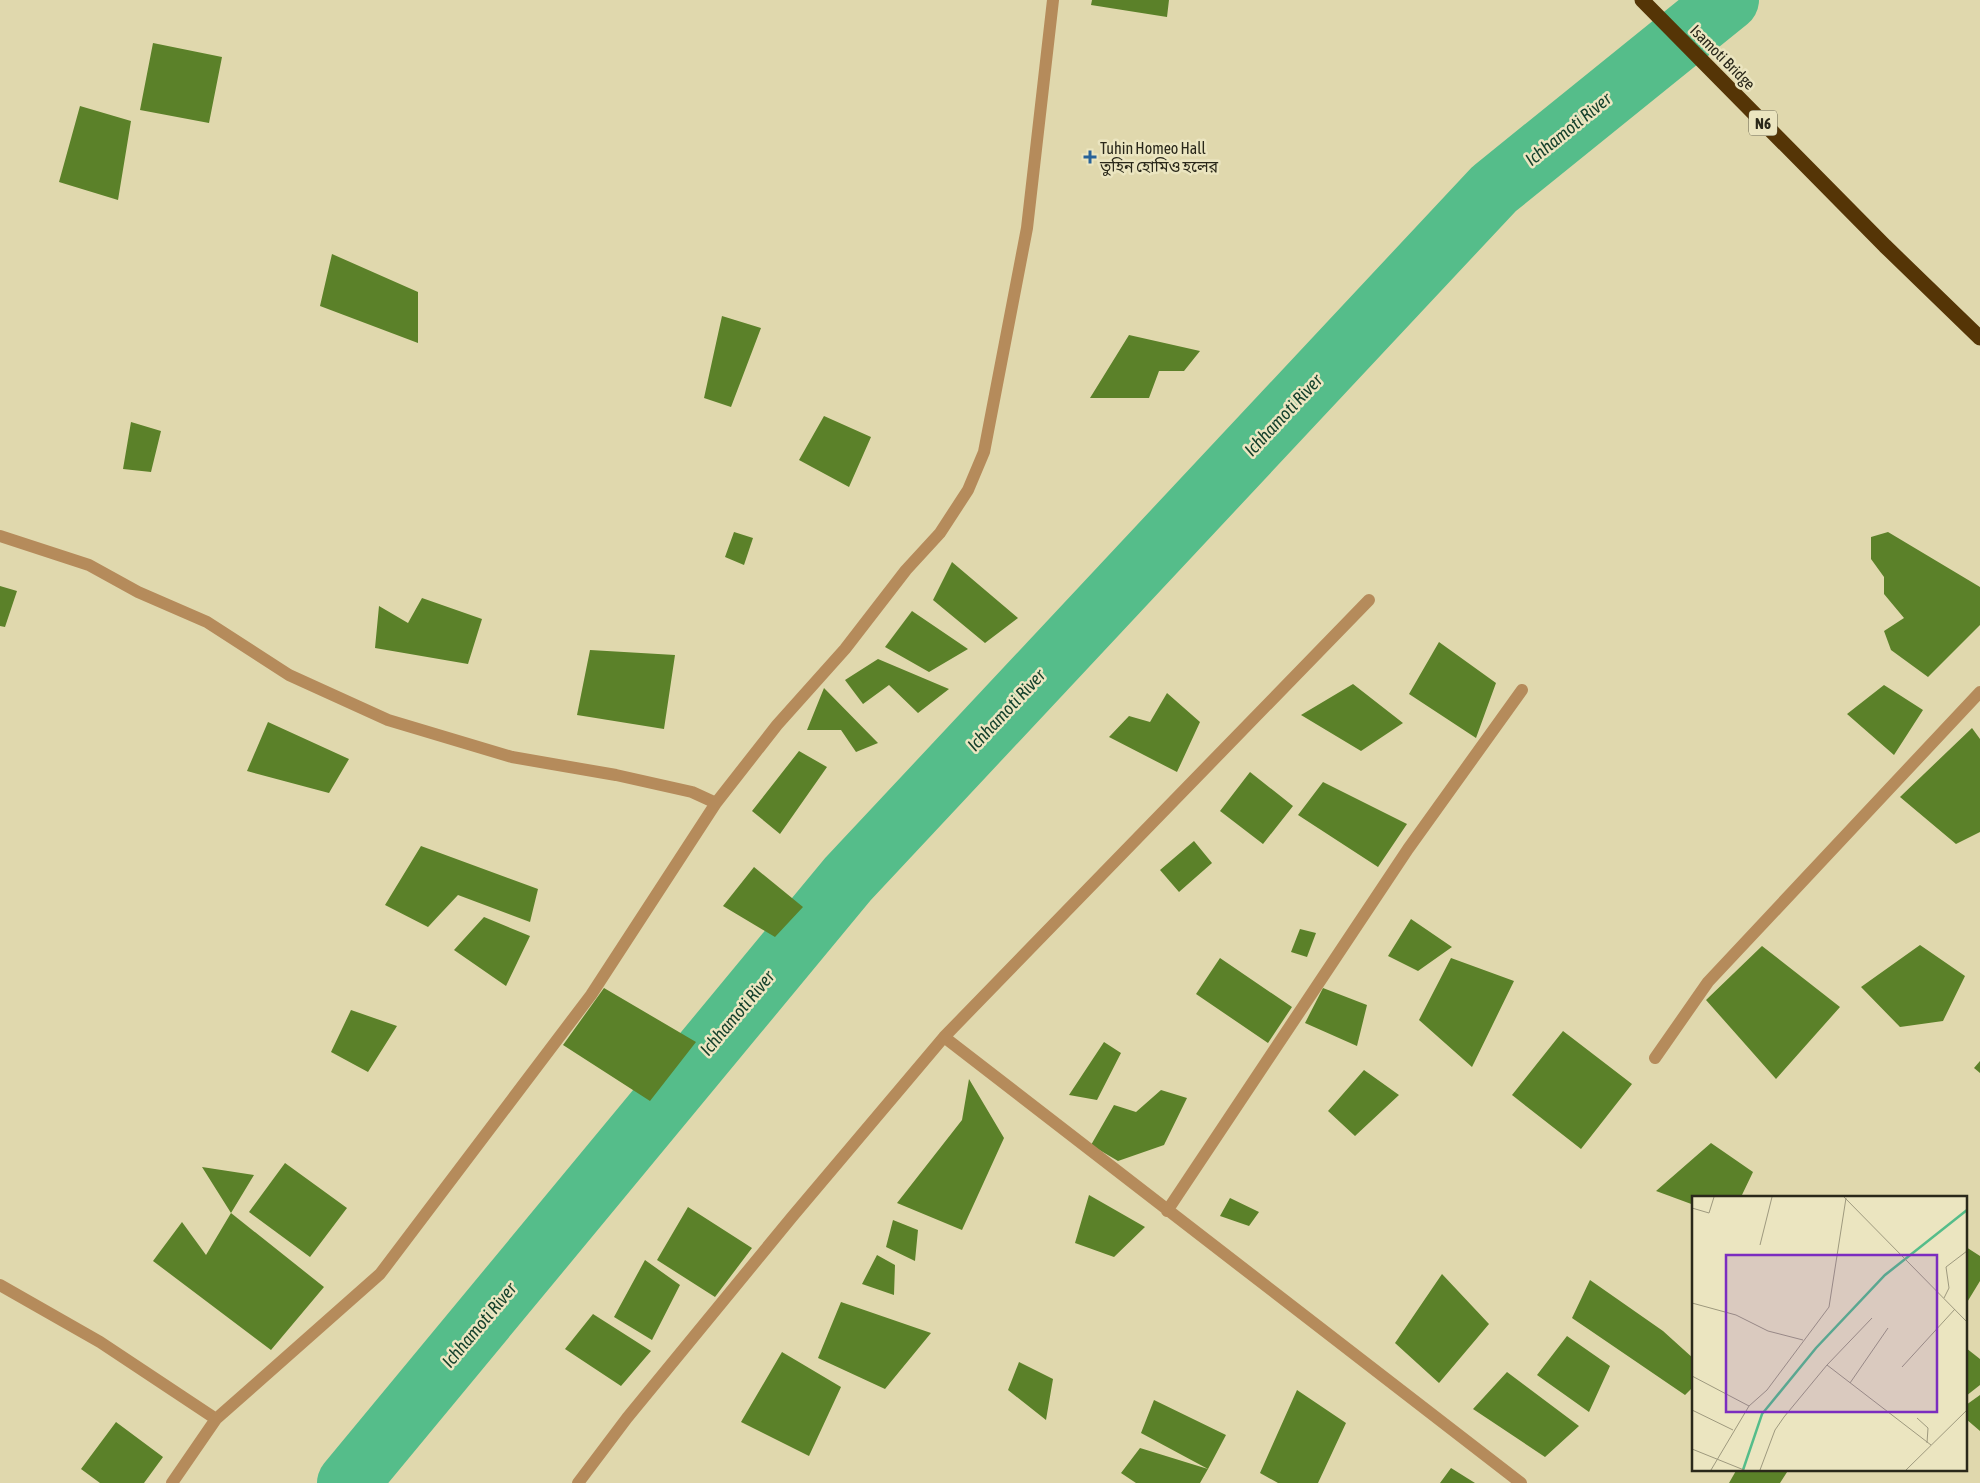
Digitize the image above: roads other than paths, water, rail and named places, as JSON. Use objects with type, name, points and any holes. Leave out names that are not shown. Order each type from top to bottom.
[{"type":"highway","name":"Isamoti Bridge","points":[[1642,0],[1885,246],[1980,338]]},
{"type":"street","points":[[172,1483],[216,1419],[380,1274],[591,994],[716,803],[777,725],[845,649],[906,570],[940,533],[968,490],[984,452],[1027,228],[1053,0]]},
{"type":"street","points":[[0,536],[89,565],[138,592],[207,622],[289,676],[388,720],[512,757],[616,775],[692,792],[716,803]]},
{"type":"street","points":[[578,1483],[628,1418],[785,1224],[944,1037],[1369,600]]},
{"type":"street","points":[[1167,1211],[1408,849],[1522,690]]},
{"type":"street","points":[[1655,1058],[1708,982],[1980,692]]},
{"type":"street","points":[[944,1037],[1167,1211],[1522,1483]]},
{"type":"street","points":[[0,1286],[100,1342],[216,1419]]},
{"type":"waterway","name":"Ichhamoti River","points":[[348,1483],[848,879],[1494,189],[1728,0]]},
{"type":"place","name":"Tuhin Homeo Hall তুহিন হোমিও হলের","points":[[1090,157]]}]
